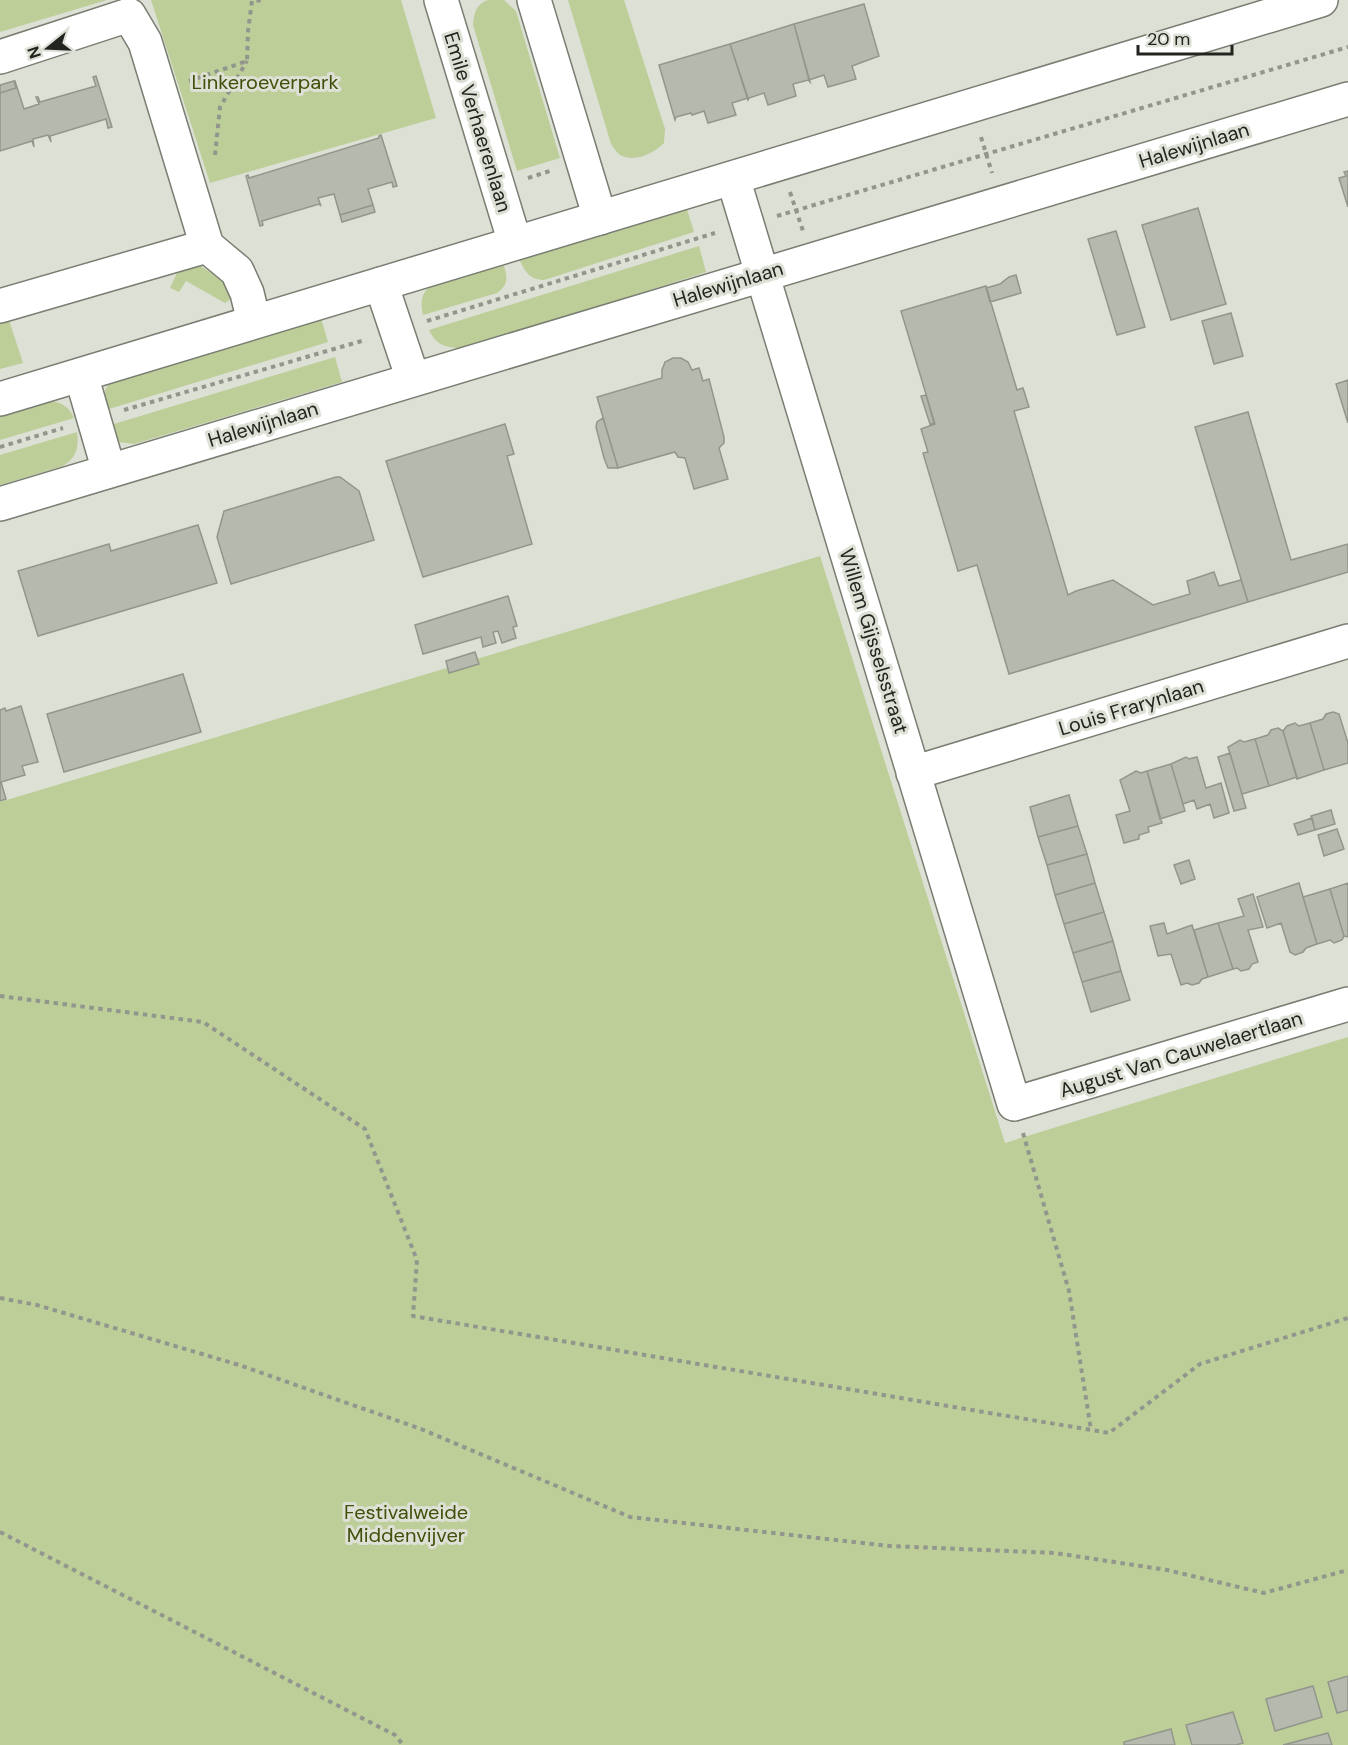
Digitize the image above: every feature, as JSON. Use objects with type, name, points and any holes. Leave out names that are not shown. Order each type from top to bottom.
[{"type":"street","name":"Emile Verhaerenlaan","points":[[441,0],[515,243]]},
{"type":"street","points":[[534,0],[600,218]]},
{"type":"street","points":[[0,399],[1321,0]]},
{"type":"street","points":[[0,57],[129,15],[145,42],[207,246],[237,271],[247,293],[254,322]]},
{"type":"street","name":"Halewijnlaan","points":[[0,504],[1348,99]]},
{"type":"street","name":"Willem Gijsselsstraat","points":[[733,178],[1014,1104]]},
{"type":"street","points":[[0,306],[207,246]]},
{"type":"street","points":[[381,284],[413,379]]},
{"type":"street","points":[[81,375],[110,471]]},
{"type":"street","name":"Louis Frarynlaan","points":[[913,772],[1348,641]]},
{"type":"street","name":"August Van Cauwelaertlaan","points":[[1014,1104],[1348,1004]]},
{"type":"path","points":[[246,0],[264,0]]},
{"type":"path","points":[[214,164],[220,107],[247,61],[252,1]]},
{"type":"path","points":[[0,447],[1348,47]]},
{"type":"path","points":[[159,90],[247,61]]},
{"type":"path","points":[[973,105],[1000,202]]},
{"type":"path","points":[[499,187],[583,161]]},
{"type":"path","points":[[780,163],[811,259]]},
{"type":"path","points":[[0,996],[203,1022],[365,1129],[417,1260],[413,1316],[1109,1433],[1200,1364],[1348,1318]]},
{"type":"path","points":[[1014,1104],[1069,1291],[1091,1430]]},
{"type":"path","points":[[0,1298],[37,1305],[239,1365],[421,1429],[630,1517],[890,1546],[1065,1554],[1167,1570],[1264,1593],[1348,1570]]},
{"type":"path","points":[[0,1532],[395,1736],[403,1745]]},
{"type":"green space","points":[[0,0],[107,0],[0,32]]},
{"type":"green space","name":"Linkeroeverpark","points":[[151,0],[401,0],[436,118],[210,183]]},
{"type":"green space","points":[[488,0],[504,0],[516,11],[560,158],[517,171],[473,25],[476,10]]},
{"type":"green space","points":[[568,0],[624,0],[665,129],[664,143],[650,153],[632,158],[626,157],[619,154],[611,144]]},
{"type":"green space","points":[[686,206],[694,232],[544,280],[528,274],[519,258]]},
{"type":"green space","points":[[699,246],[706,272],[465,349],[439,343],[429,330]]},
{"type":"green space","points":[[181,264],[199,265],[225,282],[232,298],[225,303],[186,281],[179,292],[170,288]]},
{"type":"green space","points":[[501,264],[504,266],[506,281],[497,293],[423,315],[422,297],[426,290],[434,284]]},
{"type":"green space","points":[[7,314],[23,363],[0,369],[0,316]]},
{"type":"green space","points":[[321,318],[328,342],[109,409],[105,394],[111,381]]},
{"type":"green space","points":[[335,357],[342,382],[134,444],[119,442],[114,424]]},
{"type":"green space","points":[[51,401],[65,406],[74,418],[0,440],[0,414]]},
{"type":"green space","points":[[77,432],[76,451],[63,466],[0,485],[0,455]]},
{"type":"green space","name":"Festivalweide Middenvijver","points":[[820,556],[1005,1143],[1348,1037],[1348,1745],[0,1745],[0,802]]},
{"type":"building","points":[[864,4],[879,56],[852,66],[856,79],[828,87],[824,75],[809,80],[794,24]]},
{"type":"building","points":[[794,24],[810,82],[808,80],[793,84],[796,96],[768,105],[764,93],[748,100],[730,44]]},
{"type":"building","points":[[730,44],[748,98],[732,103],[736,115],[708,123],[704,111],[676,117],[675,120],[659,65]]},
{"type":"building","points":[[96,76],[112,127],[108,128],[106,119],[50,136],[51,142],[48,135],[33,139],[34,147],[32,141],[0,151],[0,93],[16,88],[14,81],[24,109],[39,104],[36,97],[40,102],[96,86],[93,77]]},
{"type":"building","points":[[14,81],[16,88],[0,93],[0,85]]},
{"type":"building","points":[[381,135],[397,186],[393,187],[392,182],[368,189],[373,205],[340,215],[334,194],[318,198],[321,206],[319,204],[262,221],[263,225],[260,226],[246,176],[248,175],[249,178],[379,138]]},
{"type":"building","points":[[1348,171],[1348,207],[1339,178],[1346,176],[1344,172]]},
{"type":"building","points":[[373,205],[375,212],[342,222],[340,215]]},
{"type":"building","points":[[1198,208],[1226,304],[1171,320],[1142,225]]},
{"type":"building","points":[[1116,231],[1145,327],[1117,335],[1088,239]]},
{"type":"building","points":[[1016,275],[1021,293],[990,302],[986,288],[1000,284]]},
{"type":"building","points":[[986,286],[1017,390],[1023,388],[1029,407],[1014,411],[1068,595],[1113,580],[1153,605],[1190,594],[1187,581],[1214,572],[1219,586],[1241,580],[1248,602],[1009,674],[977,565],[958,571],[923,453],[928,452],[921,429],[935,424],[901,311]]},
{"type":"building","points":[[1231,313],[1243,356],[1214,364],[1202,321]]},
{"type":"building","points":[[673,358],[681,358],[688,362],[692,370],[699,368],[703,381],[709,379],[724,437],[724,443],[719,448],[728,479],[694,489],[685,458],[678,457],[675,452],[618,468],[597,397],[662,378],[665,362]]},
{"type":"building","points":[[1348,380],[1348,423],[1336,384]]},
{"type":"building","points":[[926,395],[934,423],[930,424],[921,396]]},
{"type":"building","points":[[1248,412],[1291,560],[1348,544],[1348,572],[1248,602],[1195,427]]},
{"type":"building","points":[[603,418],[618,468],[608,468],[604,458],[596,427],[597,422]]},
{"type":"building","points":[[505,424],[514,454],[507,456],[532,544],[423,577],[386,461]]},
{"type":"building","points":[[340,477],[359,491],[374,540],[231,584],[217,537],[224,511]]},
{"type":"building","points":[[198,525],[217,583],[38,636],[18,571],[109,544],[111,551]]},
{"type":"building","points":[[508,596],[517,626],[513,627],[516,638],[502,643],[498,631],[493,632],[496,643],[483,647],[481,637],[423,654],[415,625]]},
{"type":"building","points":[[475,652],[479,664],[449,673],[446,661]]},
{"type":"building","points":[[183,674],[201,732],[64,772],[47,714]]},
{"type":"building","points":[[21,706],[38,762],[22,766],[25,775],[1,782],[6,799],[0,801],[0,710],[5,708],[6,711]]},
{"type":"building","points":[[1333,712],[1339,714],[1348,743],[1348,763],[1324,770],[1310,723],[1323,719],[1326,714]]},
{"type":"building","points":[[1295,723],[1299,726],[1310,723],[1324,770],[1297,779],[1283,731],[1287,726]]},
{"type":"building","points":[[1278,728],[1283,731],[1297,777],[1269,786],[1255,739],[1268,735],[1271,730]]},
{"type":"building","points":[[1255,739],[1269,786],[1242,794],[1228,747],[1240,740],[1244,742]]},
{"type":"building","points":[[1230,753],[1246,808],[1234,811],[1218,757]]},
{"type":"building","points":[[1186,757],[1189,759],[1197,757],[1206,788],[1221,783],[1229,813],[1214,818],[1210,804],[1197,809],[1194,800],[1183,804],[1171,764]]},
{"type":"building","points":[[1171,764],[1185,811],[1160,819],[1147,771]]},
{"type":"building","points":[[1136,771],[1141,773],[1147,771],[1162,823],[1148,827],[1149,832],[1139,835],[1139,839],[1124,843],[1116,815],[1130,811],[1120,780]]},
{"type":"building","points":[[1069,795],[1078,826],[1038,837],[1030,807]]},
{"type":"building","points":[[1331,810],[1335,824],[1315,830],[1311,816]]},
{"type":"building","points":[[1312,818],[1315,830],[1298,835],[1294,824]]},
{"type":"building","points":[[1078,826],[1087,854],[1047,865],[1038,837]]},
{"type":"building","points":[[1337,829],[1344,849],[1324,856],[1318,835]]},
{"type":"building","points":[[1087,854],[1095,883],[1055,895],[1047,865]]},
{"type":"building","points":[[1189,860],[1195,879],[1181,884],[1174,865]]},
{"type":"building","points":[[1095,883],[1104,912],[1064,924],[1055,895]]},
{"type":"building","points":[[1299,883],[1317,944],[1295,955],[1290,952],[1281,923],[1267,928],[1257,897]]},
{"type":"building","points":[[1348,883],[1348,937],[1344,936],[1330,889]]},
{"type":"building","points":[[1330,889],[1344,936],[1342,940],[1334,943],[1330,940],[1317,944],[1303,897]]},
{"type":"building","points":[[1253,894],[1263,927],[1248,930],[1258,962],[1252,964],[1249,969],[1241,971],[1237,968],[1233,969],[1218,923],[1244,916],[1238,899]]},
{"type":"building","points":[[1104,912],[1113,941],[1073,953],[1064,924]]},
{"type":"building","points":[[1164,923],[1167,934],[1192,925],[1208,977],[1199,983],[1181,985],[1171,954],[1158,956],[1150,926]]},
{"type":"building","points":[[1218,923],[1233,969],[1208,977],[1194,930]]},
{"type":"building","points":[[1113,941],[1121,971],[1082,982],[1073,953]]},
{"type":"building","points":[[1121,971],[1130,1000],[1091,1012],[1082,982]]},
{"type":"building","points":[[1348,1676],[1348,1710],[1337,1713],[1328,1682]]},
{"type":"building","points":[[1313,1686],[1322,1717],[1275,1731],[1266,1699]]},
{"type":"building","points":[[1233,1712],[1243,1743],[1192,1745],[1186,1725]]},
{"type":"building","points":[[1171,1729],[1175,1745],[1124,1745],[1124,1742]]},
{"type":"building","points":[[1328,1733],[1332,1745],[1283,1745]]}]
